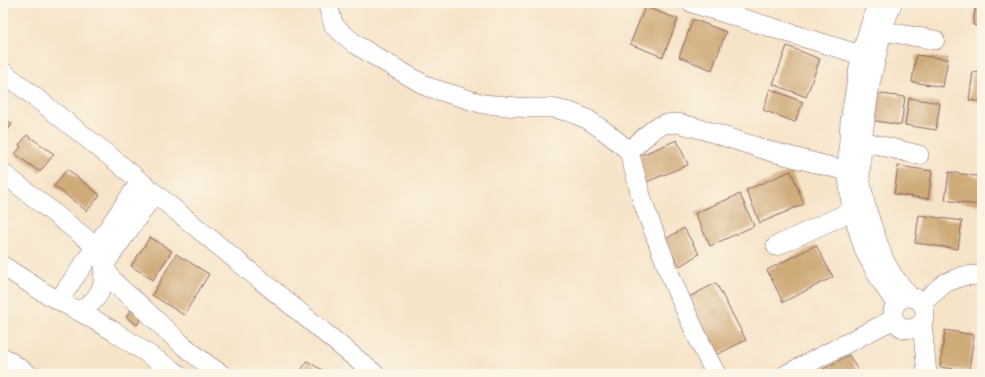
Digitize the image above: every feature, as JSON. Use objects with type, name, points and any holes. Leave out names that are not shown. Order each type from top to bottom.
[{"type":"street","points":[[329,3],[328,6],[334,26],[355,44],[383,62],[428,87],[483,104],[530,108],[552,108],[570,112],[587,119],[629,151],[642,203],[671,278],[716,374]]},
{"type":"street","points":[[692,3],[861,55]]},
{"type":"street","points":[[877,3],[861,55],[850,121],[846,171],[852,211],[866,252],[881,281],[906,306],[925,310],[926,315],[916,326],[904,328],[897,324],[906,306],[894,277],[884,260],[870,220],[860,178],[862,141],[870,85],[882,31],[892,3]]},
{"type":"street","points":[[882,31],[935,40]]},
{"type":"street","points":[[3,72],[376,374]]},
{"type":"street","points":[[629,151],[655,128],[665,124],[678,123],[846,171]]},
{"type":"street","points":[[862,141],[919,155]]},
{"type":"street","points":[[3,173],[88,240],[95,247],[108,273],[117,285],[192,353],[221,374]]},
{"type":"street","points":[[59,300],[140,182]]},
{"type":"street","points":[[79,311],[86,308],[97,297],[103,281],[104,266],[154,194]]},
{"type":"street","points":[[776,246],[852,211]]},
{"type":"street","points":[[3,266],[43,292],[115,332],[178,374]]},
{"type":"street","points":[[787,374],[934,291],[945,282],[964,276],[982,275]]},
{"type":"street","points":[[916,326],[916,374]]},
{"type":"street","points":[[916,326],[927,374]]},
{"type":"street","points":[[3,357],[28,374]]},
{"type":"building","points":[[976,3],[982,4],[982,27],[973,25]]},
{"type":"building","points":[[645,7],[678,19],[663,57],[630,44]]},
{"type":"building","points":[[693,19],[726,32],[712,70],[679,57]]},
{"type":"building","points":[[787,46],[820,59],[806,97],[773,84]]},
{"type":"building","points":[[916,55],[948,59],[943,87],[912,82]]},
{"type":"building","points":[[973,72],[982,73],[982,102],[969,100]]},
{"type":"building","points":[[770,89],[803,102],[795,122],[763,110]]},
{"type":"building","points":[[873,93],[905,97],[901,125],[869,120]]},
{"type":"building","points":[[909,98],[940,103],[936,130],[905,125]]},
{"type":"building","points":[[3,117],[12,124],[3,137]]},
{"type":"building","points":[[27,135],[54,154],[40,172],[15,154],[21,147],[19,145]]},
{"type":"building","points":[[677,140],[688,165],[644,183],[634,158]]},
{"type":"building","points":[[898,166],[932,171],[928,199],[894,194]]},
{"type":"building","points":[[67,169],[100,195],[87,211],[54,186]]},
{"type":"building","points":[[791,171],[804,204],[760,223],[746,190]]},
{"type":"building","points":[[949,172],[982,177],[978,205],[945,200]]},
{"type":"building","points":[[740,194],[754,226],[710,246],[695,213]]},
{"type":"building","points":[[919,215],[962,221],[958,249],[915,243]]},
{"type":"building","points":[[684,228],[699,254],[680,266],[664,240]]},
{"type":"building","points":[[150,237],[172,251],[153,280],[131,266]]},
{"type":"building","points":[[816,245],[833,277],[783,302],[767,270]]},
{"type":"building","points":[[176,254],[209,274],[184,315],[152,295]]},
{"type":"building","points":[[716,283],[746,340],[716,355],[687,298]]},
{"type":"building","points":[[132,308],[144,315],[137,325],[126,317]]},
{"type":"building","points":[[945,330],[974,335],[969,371],[940,367]]},
{"type":"building","points":[[849,355],[860,374],[825,374],[823,369]]},
{"type":"building","points":[[307,361],[329,374],[299,374]]}]
